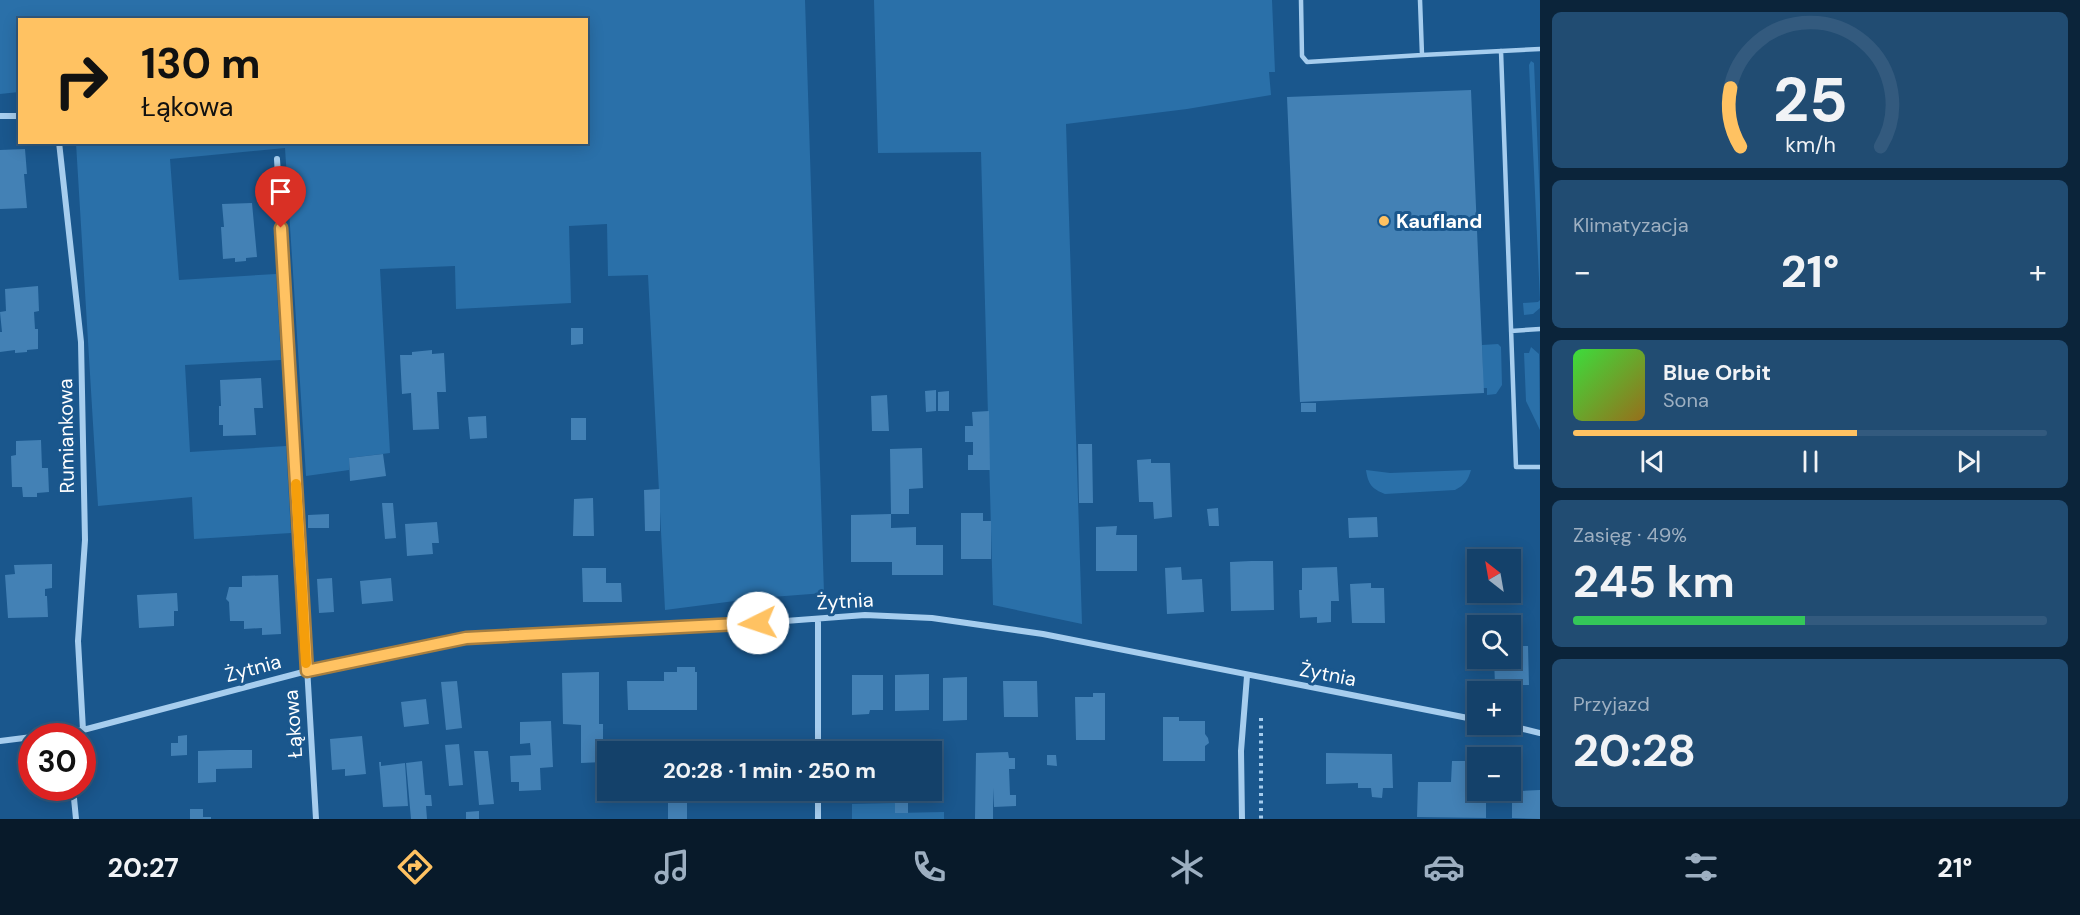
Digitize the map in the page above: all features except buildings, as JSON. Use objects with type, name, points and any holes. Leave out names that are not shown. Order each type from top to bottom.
[{"type":"street","points":[[0,116],[18,116]]},
{"type":"street","name":"Rumiankowa","points":[[59,144],[81,342],[86,540],[78,641],[83,723]]},
{"type":"street","name":"Łąkowa","points":[[277,159],[316,819]]},
{"type":"street","name":"Żytnia","points":[[96,727],[307,671],[466,638],[717,626],[865,615],[932,618],[1043,634],[1467,718]]},
{"type":"street","points":[[818,619],[818,741]]},
{"type":"street","points":[[1242,819],[1241,751],[1247,676]]},
{"type":"street","points":[[1521,728],[1540,733]]},
{"type":"street","name":"Żytnia","points":[[0,741],[18,739]]},
{"type":"street","points":[[74,801],[76,819]]},
{"type":"street","points":[[818,801],[818,819]]},
{"type":"lane","points":[[1301,0],[1302,56],[1307,62],[1540,49]]},
{"type":"lane","points":[[1420,0],[1422,55]]},
{"type":"lane","points":[[1502,51],[1516,467],[1540,466]]},
{"type":"lane","points":[[1511,331],[1540,329]]},
{"type":"path","points":[[1261,710],[1261,819]]},
{"type":"shaded area","points":[[0,0],[805,0],[824,593],[758,598],[665,610],[648,275],[608,276],[607,224],[569,226],[571,303],[456,309],[455,266],[380,269],[390,453],[349,458],[349,470],[306,476],[285,148],[170,159],[179,280],[276,274],[281,360],[185,365],[190,452],[286,446],[291,533],[194,539],[192,497],[98,506],[76,144],[588,144],[588,18],[18,18],[18,92],[0,94]]},
{"type":"shaded area","points":[[874,0],[1272,0],[1275,72],[1269,72],[1271,95],[1187,109],[1066,124],[1082,624],[993,605],[981,152],[878,153]]},
{"type":"shaded area","points":[[1531,61],[1534,63],[1540,204],[1540,300],[1529,65]]},
{"type":"shaded area","points":[[1540,300],[1540,308],[1533,314],[1524,315],[1523,303]]},
{"type":"shaded area","points":[[1498,344],[1501,347],[1502,385],[1496,394],[1487,395],[1487,388],[1483,388],[1482,345]]},
{"type":"shaded area","points":[[1531,347],[1539,354],[1540,430],[1526,401],[1524,353],[1529,353]]},
{"type":"shaded area","points":[[1366,470],[1390,473],[1471,470],[1466,482],[1455,490],[1385,494],[1371,485]]},
{"type":"shaded area","points":[[895,803],[895,813],[944,812],[944,819],[852,819],[852,804]]},
{"type":"slow traffic","points":[[296,484],[306,663]]},
{"type":"place","name":"Kaufland","points":[[1384,221]]},
{"type":"route","points":[[281,228],[307,671],[466,638],[758,623]]}]
